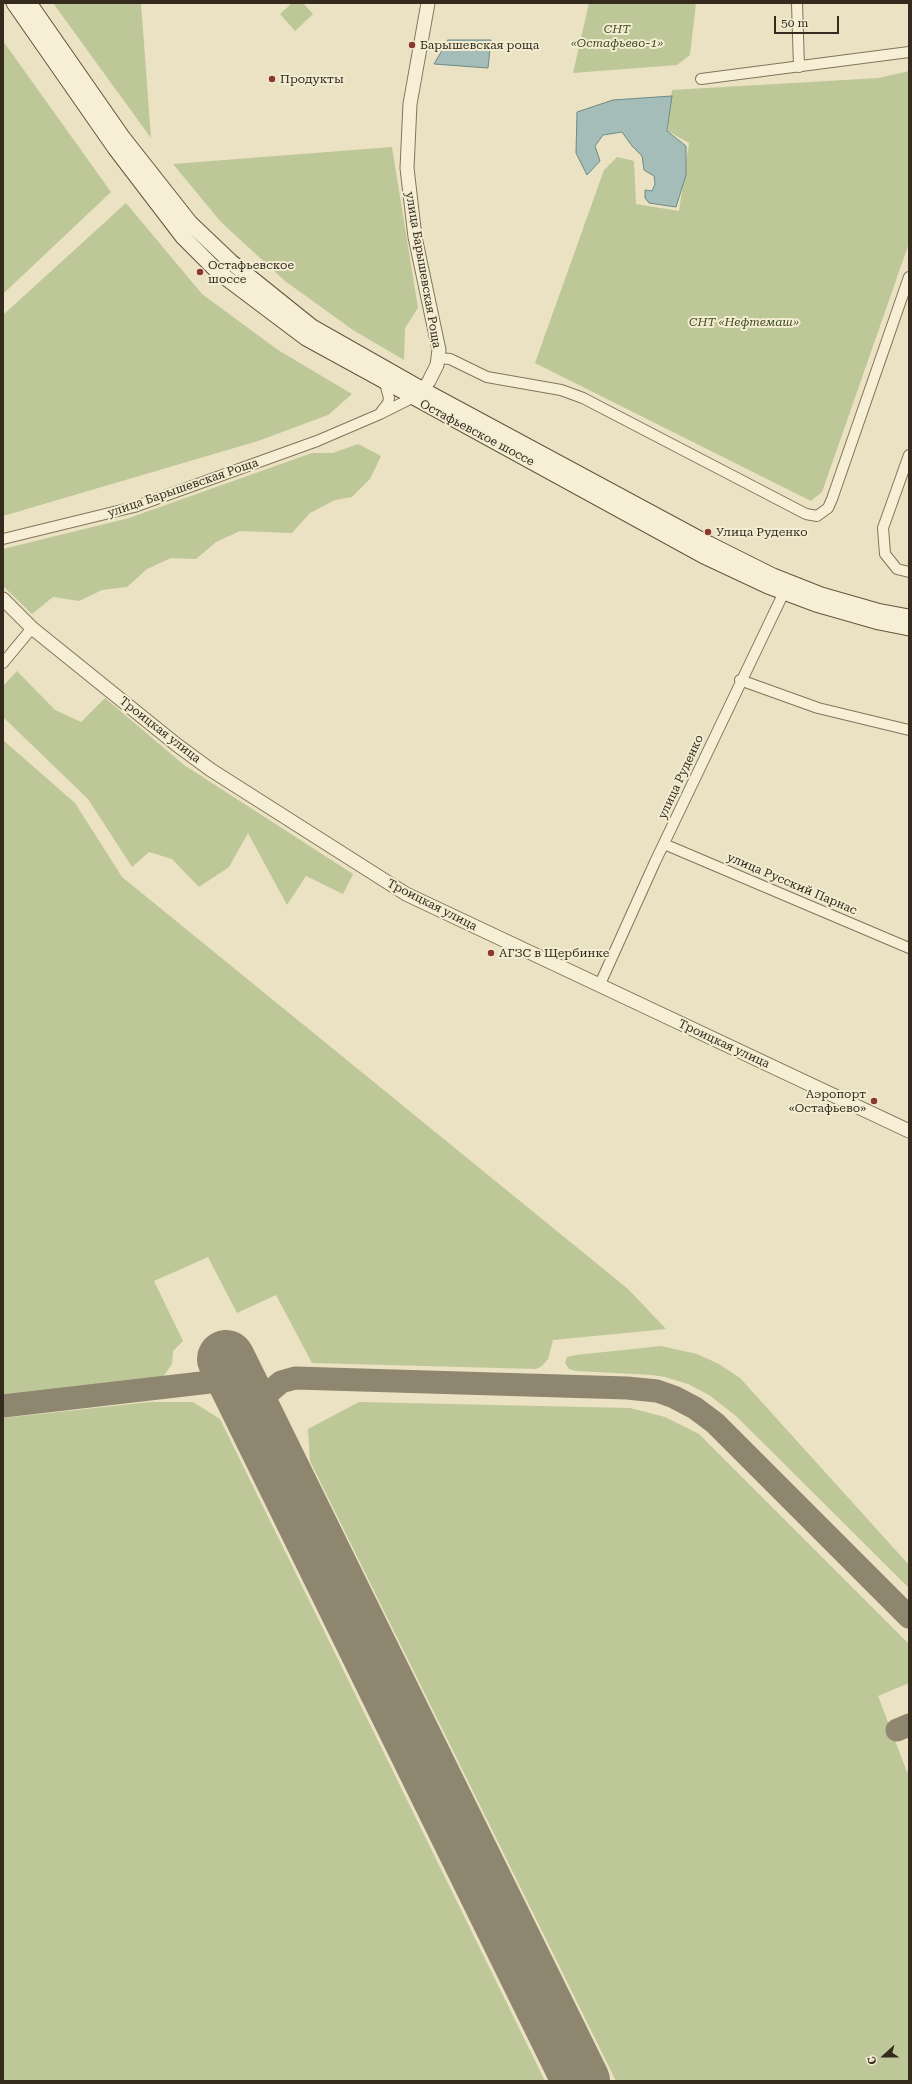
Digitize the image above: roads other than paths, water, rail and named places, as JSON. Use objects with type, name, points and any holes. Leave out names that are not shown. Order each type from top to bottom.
[{"type":"main road","name":"Остафьевское шоссе","points":[[14,3],[115,148],[183,237],[217,271],[306,338],[386,383],[418,394]]},
{"type":"main road","name":"Остафьевское шоссе","points":[[29,3],[123,138],[190,223],[231,262],[312,327],[418,394],[704,556],[786,587],[823,606],[879,622],[909,628]]},
{"type":"main road","name":"Остафьевское шоссе","points":[[786,587],[877,611],[909,617]]},
{"type":"street","name":"улица Барышевская Роща","points":[[3,539],[134,507],[317,441],[380,414],[418,394],[432,376],[438,358],[438,342],[411,210],[407,168],[411,98],[428,3]]},
{"type":"street","points":[[797,3],[799,67]]},
{"type":"street","points":[[701,79],[909,52]]},
{"type":"street","points":[[438,358],[450,359],[487,377],[561,390],[583,398],[812,517],[817,516],[828,508],[832,499],[909,277]]},
{"type":"street","points":[[380,414],[388,403],[386,383]]},
{"type":"street","points":[[909,456],[882,528],[886,554],[897,569],[909,572]]},
{"type":"street","name":"улица Руденко","points":[[600,984],[740,680],[786,587]]},
{"type":"street","name":"Троицкая улица","points":[[3,599],[32,628],[205,766],[406,894],[444,913],[600,984],[909,1131]]},
{"type":"street","points":[[3,663],[32,628]]},
{"type":"street","points":[[740,680],[818,708],[909,730]]},
{"type":"street","name":"улица Русский Парнас","points":[[664,844],[909,948]]},
{"type":"water","points":[[448,40],[491,40],[488,68],[434,64]]},
{"type":"water","points":[[672,96],[667,131],[686,146],[686,175],[676,207],[649,203],[645,198],[645,190],[652,191],[655,184],[654,176],[644,170],[642,156],[632,146],[622,132],[603,135],[595,146],[600,161],[587,175],[576,153],[577,112],[613,100]]},
{"type":"place","name":"Барышевская роща","points":[[412,45]]},
{"type":"place","name":"Продукты","points":[[272,79]]},
{"type":"place","name":"Остафьевское шоссе","points":[[200,272]]},
{"type":"place","name":"Улица Руденко","points":[[708,532]]},
{"type":"place","name":"АГЗС в Щербинке","points":[[491,953]]},
{"type":"place","name":"Аэропорт «Остафьево»","points":[[874,1101]]},
{"type":"park label","name":"СНТ «Остафьево-1»","points":[[617,36]]},
{"type":"park label","name":"СНТ «Нефтемаш»","points":[[744,322]]}]
